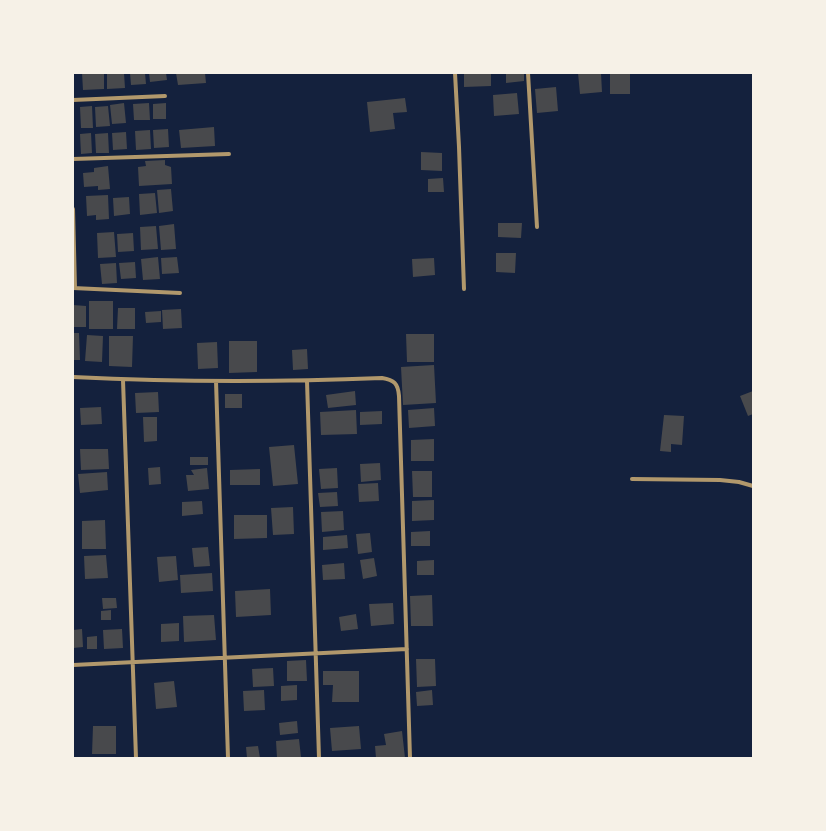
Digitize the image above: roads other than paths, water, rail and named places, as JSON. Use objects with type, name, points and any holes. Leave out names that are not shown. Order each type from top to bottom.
[{"type":"street","points":[[455,73],[464,289]]},
{"type":"street","points":[[528,73],[538,227]]},
{"type":"street","points":[[73,100],[165,96]]},
{"type":"street","points":[[73,159],[229,154]]},
{"type":"street","points":[[73,209],[74,288],[180,293]]},
{"type":"street","points":[[73,378],[216,381],[307,381],[382,378],[395,383],[398,388],[399,396],[410,758]]},
{"type":"street","points":[[123,380],[136,758]]},
{"type":"street","points":[[216,381],[228,758]]},
{"type":"street","points":[[307,381],[320,758]]},
{"type":"street","points":[[632,479],[720,480],[739,482],[753,486]]},
{"type":"street","points":[[73,665],[407,649]]}]
